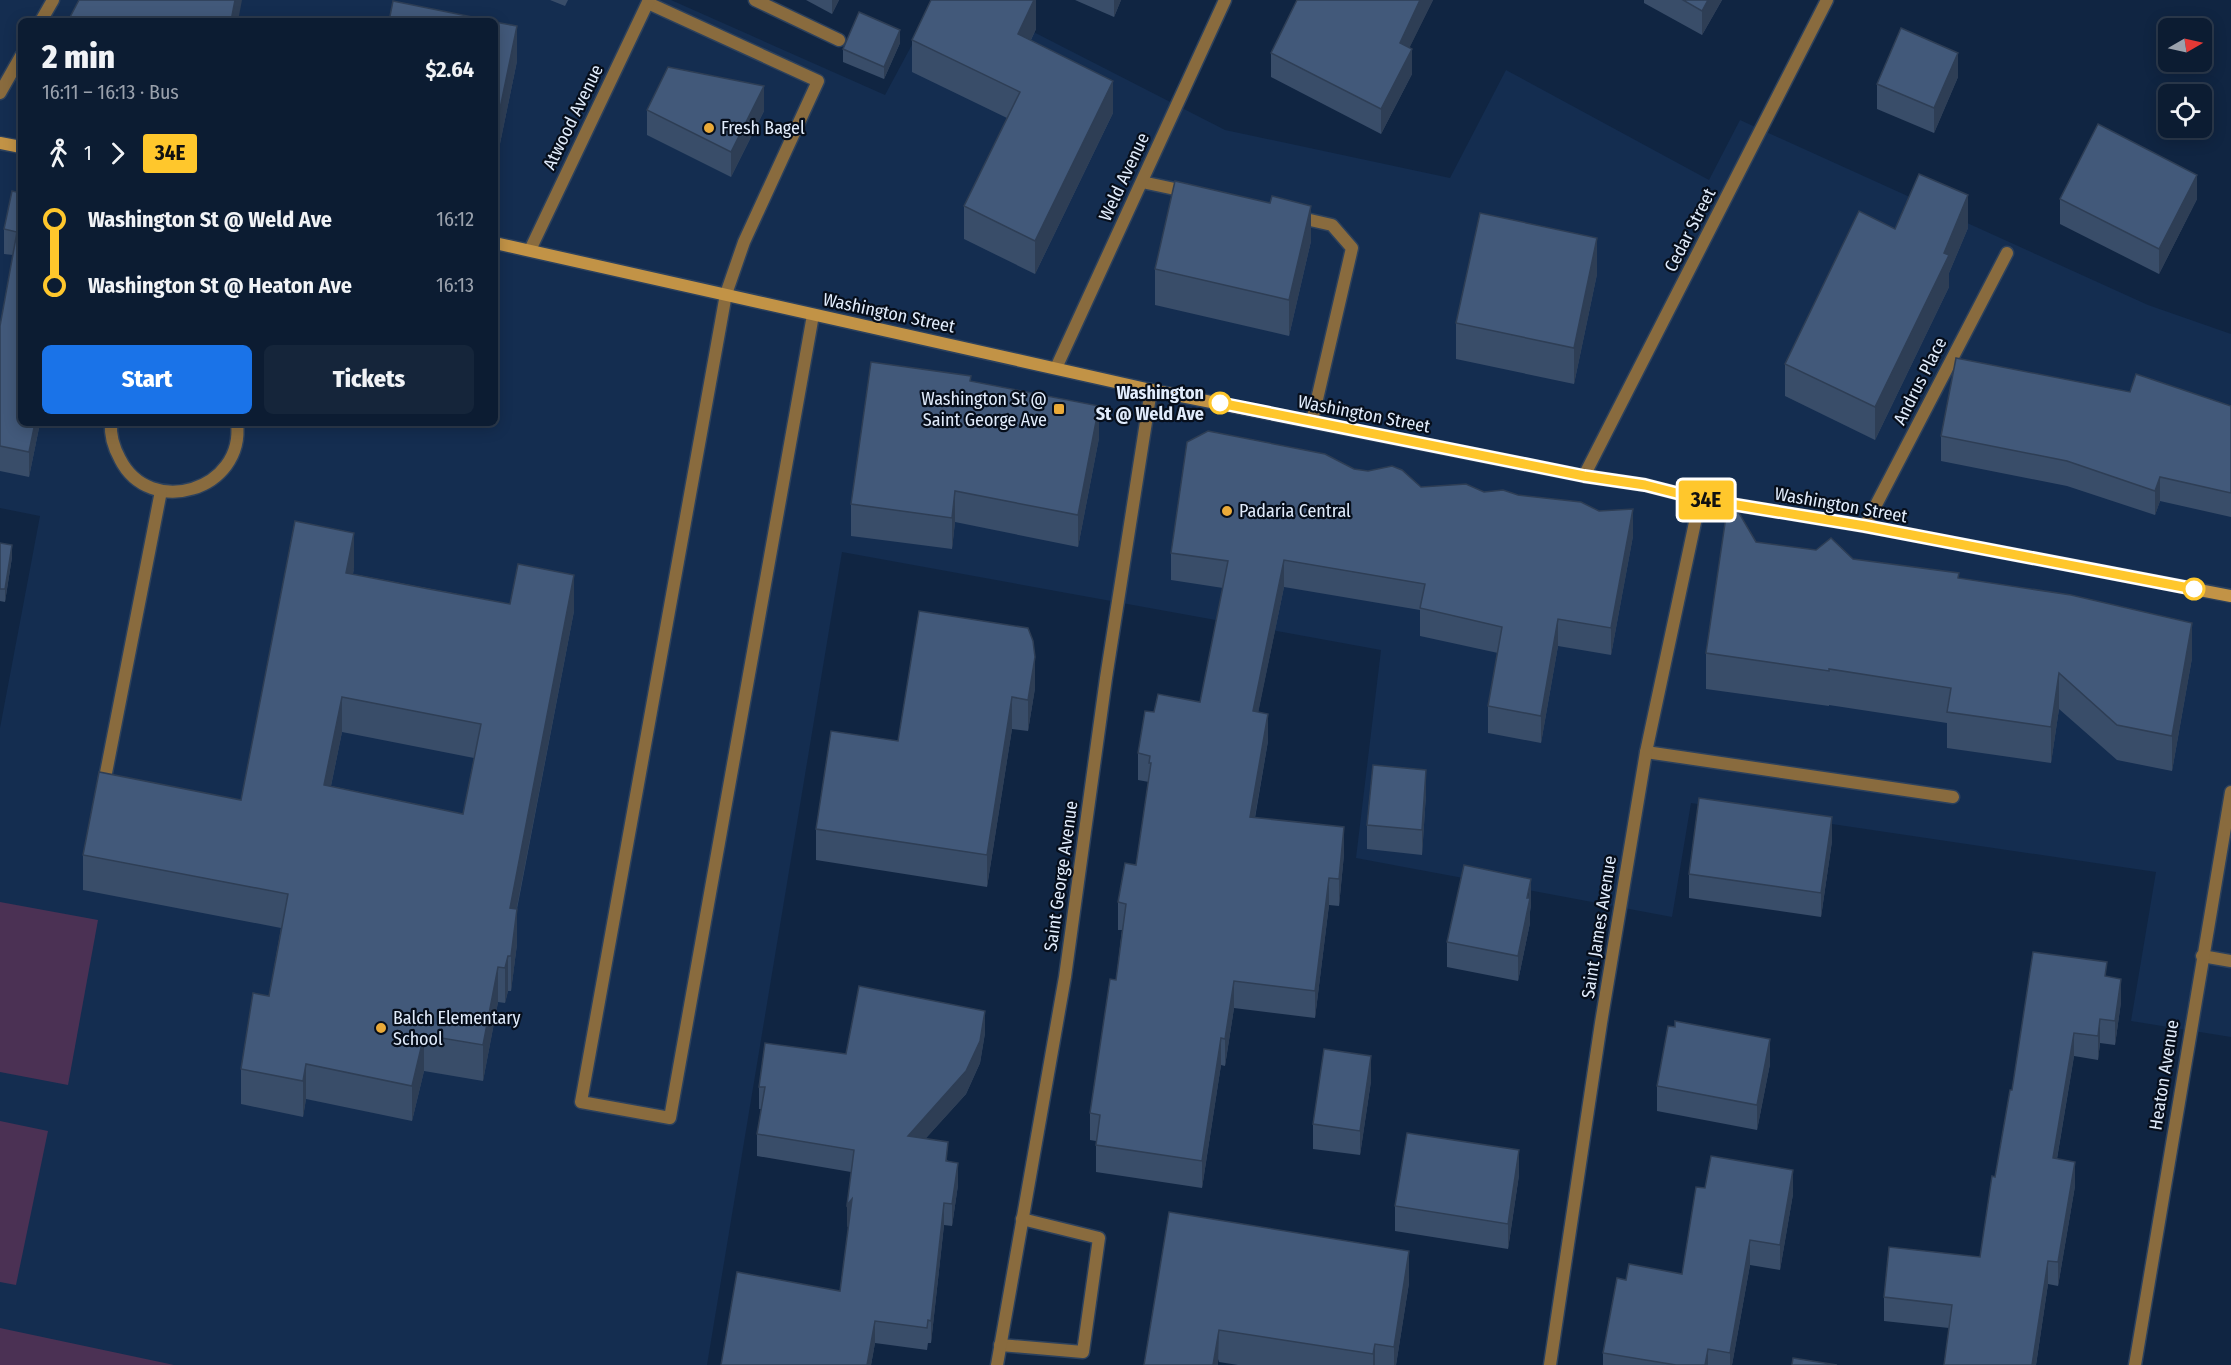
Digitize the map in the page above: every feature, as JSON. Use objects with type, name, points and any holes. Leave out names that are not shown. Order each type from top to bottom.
[{"type":"main road","points":[[0,143],[18,146]]},
{"type":"main road","name":"Washington Street","points":[[498,244],[1151,390],[1584,476],[1645,485],[1700,499],[1865,526],[2231,596]]},
{"type":"street","points":[[43,18],[53,0]]},
{"type":"street","points":[[756,0],[839,40]]},
{"type":"street","name":"Weld Avenue","points":[[1056,368],[1225,0]]},
{"type":"street","name":"Cedar Street","points":[[1584,476],[1827,0]]},
{"type":"street","points":[[648,2],[818,81],[744,242],[726,294],[581,1102],[670,1118],[813,315]]},
{"type":"street","name":"Atwood Avenue","points":[[530,250],[648,2]]},
{"type":"street","points":[[0,93],[18,61]]},
{"type":"street","points":[[1142,182],[1207,196]]},
{"type":"street","points":[[1286,214],[1332,225],[1352,248],[1312,422]]},
{"type":"street","name":"Andrus Place","points":[[1865,526],[2007,253]]},
{"type":"street","name":"Saint George Avenue","points":[[997,1365],[1065,977],[1108,667],[1151,390]]},
{"type":"street","points":[[111,426],[114,448],[124,468],[141,483],[161,491],[183,492],[204,485],[222,472],[233,453],[237,426]]},
{"type":"street","points":[[105,778],[161,491]]},
{"type":"street","name":"Saint James Avenue","points":[[1550,1365],[1601,1023],[1647,752],[1700,499]]},
{"type":"street","points":[[1647,752],[1953,797]]},
{"type":"street","name":"Heaton Avenue","points":[[2135,1365],[2231,792]]},
{"type":"street","points":[[2202,956],[2231,960]]},
{"type":"street","points":[[1000,1345],[1083,1352],[1099,1238],[1022,1219]]},
{"type":"shaded area","points":[[0,0],[671,0],[885,95],[936,0],[971,0],[1225,130],[1450,178],[1506,70],[1709,180],[1740,120],[2148,305],[2231,334],[2231,1037],[2131,1021],[2156,872],[1691,803],[1672,917],[1356,858],[1381,650],[842,552],[707,1365],[165,1365],[0,1329],[0,728],[40,516],[0,508]]},
{"type":"shaded area","points":[[0,902],[98,920],[68,1085],[0,1072]]},
{"type":"shaded area","points":[[0,1121],[48,1131],[16,1285],[0,1282]]},
{"type":"shaded area","points":[[0,1328],[174,1365],[0,1365]]},
{"type":"building","points":[[79,0],[235,0],[232,18],[70,18]]},
{"type":"building","points":[[931,0],[1034,0],[1018,34],[1113,81],[1035,241],[964,206],[1020,92],[912,40]]},
{"type":"building","points":[[1297,0],[1420,0],[1400,43],[1412,49],[1381,109],[1271,53]]},
{"type":"building","points":[[1683,0],[1708,0],[1702,11]]},
{"type":"building","points":[[393,1],[477,18],[390,18]]},
{"type":"building","points":[[859,12],[900,30],[884,67],[843,49]]},
{"type":"building","points":[[498,23],[517,26],[498,118]]},
{"type":"building","points":[[1901,28],[1958,53],[1934,108],[1877,84]]},
{"type":"building","points":[[668,67],[764,86],[731,152],[647,110]]},
{"type":"building","points":[[2098,124],[2197,175],[2159,249],[2060,199]]},
{"type":"building","points":[[1919,174],[1968,195],[1944,253],[1949,255],[1875,407],[1785,364],[1859,211],[1895,229]]},
{"type":"building","points":[[1175,181],[1270,203],[1272,196],[1311,206],[1289,300],[1155,269]]},
{"type":"building","points":[[12,191],[18,192],[18,426],[34,426],[29,452],[0,446],[0,326],[17,232],[4,229]]},
{"type":"building","points":[[1480,213],[1597,238],[1574,348],[1456,323]]},
{"type":"building","points":[[1956,358],[2130,392],[2136,374],[2231,406],[2231,493],[2160,477],[2155,491],[2067,461],[1941,436]]},
{"type":"building","points":[[871,362],[971,376],[970,381],[1099,406],[1078,515],[955,491],[952,518],[851,504]]},
{"type":"building","points":[[1208,431],[1325,454],[1354,469],[1368,471],[1392,466],[1402,470],[1421,487],[1466,484],[1484,492],[1503,490],[1518,495],[1581,502],[1599,511],[1633,509],[1611,628],[1558,619],[1541,716],[1488,706],[1502,627],[1420,608],[1425,584],[1284,560],[1253,711],[1268,714],[1250,817],[1344,827],[1339,879],[1329,878],[1315,991],[1234,981],[1225,1039],[1221,1038],[1202,1161],[1096,1145],[1100,1115],[1090,1113],[1110,979],[1116,980],[1126,904],[1118,902],[1125,863],[1136,865],[1151,763],[1149,763],[1150,756],[1138,753],[1145,711],[1154,712],[1158,694],[1200,702],[1228,561],[1171,553],[1187,442]]},
{"type":"building","points":[[1729,496],[1756,542],[1816,550],[1831,538],[1853,559],[1959,573],[1958,578],[2071,595],[2192,623],[2172,736],[2117,725],[2059,673],[2051,727],[1947,712],[1951,688],[1706,653]]},
{"type":"building","points":[[295,521],[354,533],[346,573],[510,604],[518,564],[574,575],[510,908],[517,909],[511,956],[508,956],[505,968],[498,967],[483,1045],[424,1035],[412,1086],[306,1064],[303,1081],[241,1069],[253,993],[269,996],[288,894],[83,855],[99,772],[241,800]],"holes":[[[342,697],[481,724],[463,814],[324,785]]]},
{"type":"building","points":[[0,543],[12,545],[5,589],[0,589]]},
{"type":"building","points":[[919,611],[1028,628],[1033,641],[1035,657],[1028,700],[1012,697],[987,855],[816,829],[831,731],[898,741]]},
{"type":"building","points":[[1373,765],[1426,770],[1422,830],[1367,825]]},
{"type":"building","points":[[1699,798],[1832,817],[1821,893],[1689,874]]},
{"type":"building","points":[[1464,865],[1531,879],[1527,898],[1530,898],[1518,956],[1447,942]]},
{"type":"building","points":[[2033,952],[2107,962],[2105,976],[2121,979],[2115,1021],[2100,1019],[2098,1036],[2074,1033],[2053,1158],[2075,1162],[2058,1262],[2048,1261],[2032,1365],[1944,1365],[1952,1305],[1884,1297],[1889,1247],[1980,1257],[1992,1176],[1995,1177],[2010,1090],[2012,1090]]},
{"type":"building","points":[[859,986],[985,1011],[980,1041],[966,1071],[908,1136],[948,1142],[946,1161],[958,1163],[952,1204],[944,1203],[931,1321],[928,1320],[927,1328],[875,1321],[867,1365],[721,1365],[737,1272],[840,1291],[852,1199],[847,1205],[854,1150],[757,1134],[765,1087],[759,1087],[765,1043],[846,1054]]},
{"type":"building","points":[[1675,1021],[1770,1039],[1757,1105],[1657,1086],[1668,1026],[1675,1027]]},
{"type":"building","points":[[1324,1049],[1371,1056],[1360,1131],[1313,1124]]},
{"type":"building","points":[[1407,1133],[1519,1150],[1508,1224],[1395,1206]]},
{"type":"building","points":[[1711,1156],[1793,1170],[1780,1245],[1750,1240],[1730,1353],[1708,1349],[1705,1365],[1676,1365],[1603,1353],[1617,1278],[1626,1280],[1629,1264],[1682,1274],[1696,1187],[1705,1188]]},
{"type":"building","points":[[1169,1212],[1409,1251],[1394,1347],[1375,1344],[1373,1354],[1219,1330],[1213,1365],[1144,1365]]},
{"type":"building","points":[[1793,1358],[1837,1365],[1792,1365]]},
{"type":"bus line","name":"34E","points":[[1220,403],[1584,476],[1645,485],[1700,499],[1865,526],[2194,589]]},
{"type":"place","name":"Fresh Bagel","points":[[709,128]]},
{"type":"place","name":"Washington St @ Weld Ave","points":[[1220,403]]},
{"type":"place","name":"Washington St @ Saint George Ave","points":[[1059,409]]},
{"type":"place","name":"Padaria Central","points":[[1227,511]]},
{"type":"place","name":"Balch Elementary School","points":[[381,1028]]}]
